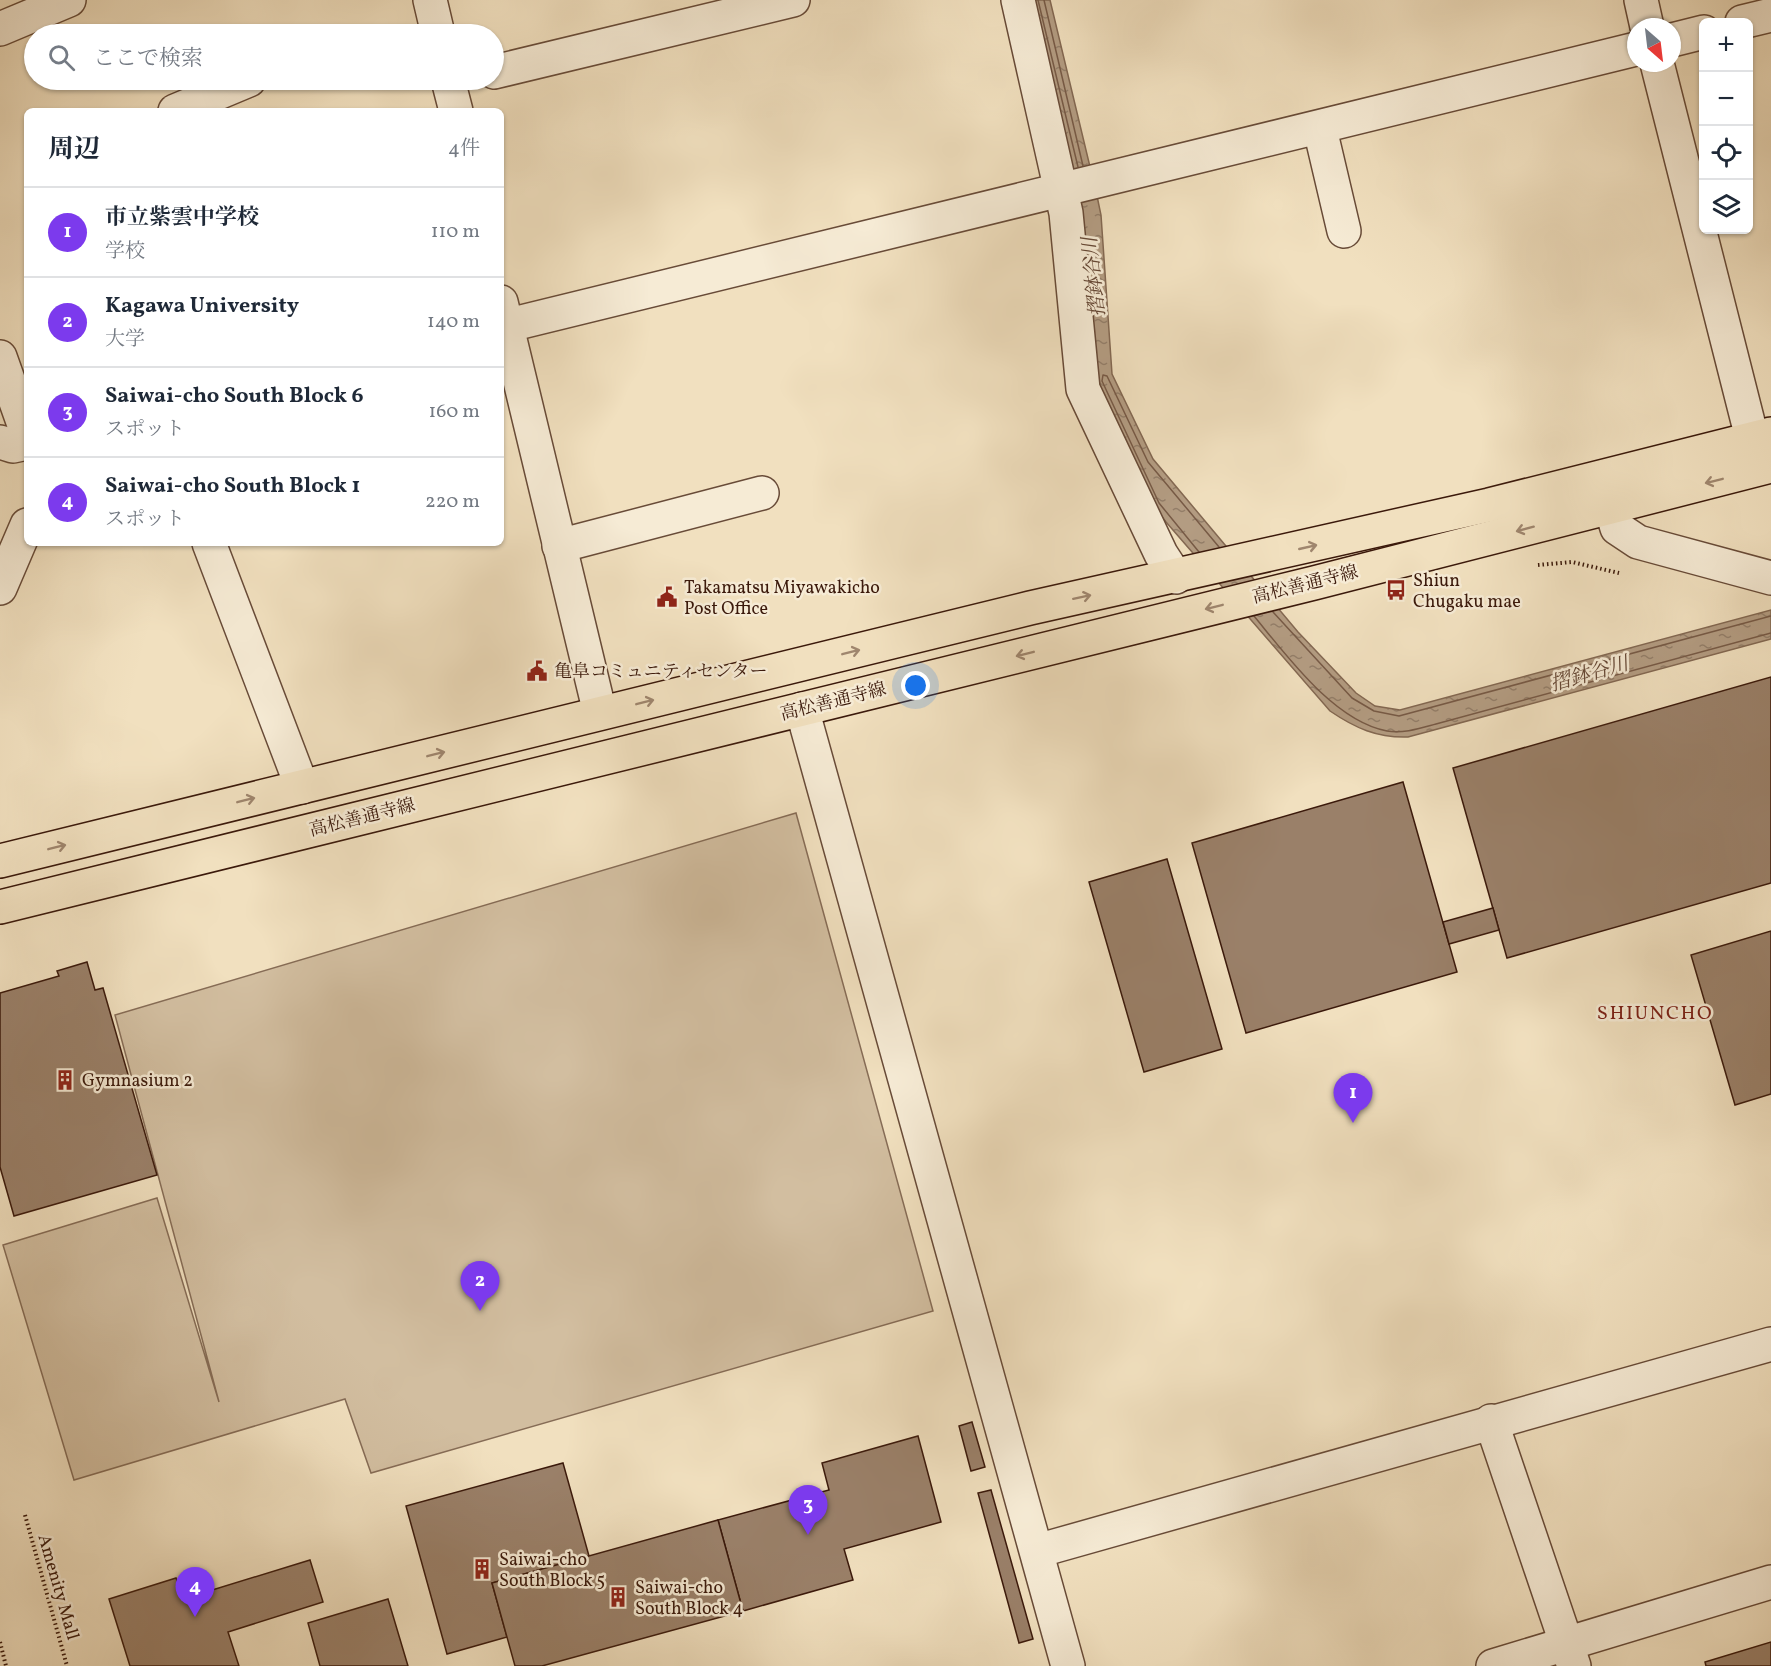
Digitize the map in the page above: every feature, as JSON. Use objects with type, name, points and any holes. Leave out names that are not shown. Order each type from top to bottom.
[{"type":"main road","name":"高松善通寺線","points":[[0,908],[1314,583],[1606,491],[1759,428]]},
{"type":"main road","name":"高松善通寺線","points":[[0,861],[1030,608],[1606,491],[1771,466]]},
{"type":"street","points":[[0,29],[69,0]]},
{"type":"street","points":[[430,0],[436,24]]},
{"type":"street","points":[[504,70],[793,0]]},
{"type":"street","points":[[1018,0],[1077,188],[1066,213],[1083,389],[1161,555],[1176,577]]},
{"type":"street","points":[[1641,0],[1645,18]]},
{"type":"street","points":[[1753,19],[1771,15]]},
{"type":"street","points":[[1681,38],[1699,33]]},
{"type":"street","points":[[504,319],[1077,188],[1627,52]]},
{"type":"street","points":[[1659,72],[1759,428]]},
{"type":"street","points":[[182,108],[225,90]]},
{"type":"street","points":[[1320,129],[1344,231]]},
{"type":"street","points":[[504,323],[600,713]]},
{"type":"street","points":[[0,357],[24,425]]},
{"type":"street","points":[[0,442],[13,446],[24,444]]},
{"type":"street","points":[[1606,491],[1617,528],[1638,542],[1771,578]]},
{"type":"street","points":[[559,546],[762,493]]},
{"type":"street","points":[[0,588],[24,532]]},
{"type":"street","points":[[210,546],[302,787]]},
{"type":"street","points":[[802,709],[1068,1666]]},
{"type":"street","points":[[1037,1551],[1491,1421],[1771,1344]]},
{"type":"street","points":[[1491,1421],[1571,1655]]},
{"type":"street","points":[[1493,1666],[1571,1655],[1771,1582]]},
{"type":"path","points":[[1528,566],[1572,562],[1627,575]]},
{"type":"path","name":"Amenity Mall","points":[[25,1515],[67,1666]]},
{"type":"path","points":[[0,1642],[6,1666]]},
{"type":"shaded area","points":[[796,813],[933,1311],[371,1473],[345,1399],[74,1480],[3,1245],[157,1198],[219,1402],[115,1015]]},
{"type":"water","name":"摺鉢谷川","points":[[1031,0],[1050,0],[1097,196],[1101,215],[1112,374],[1153,459],[1298,632],[1356,693],[1375,706],[1400,710],[1771,610],[1771,639],[1408,737],[1386,736],[1367,731],[1330,711],[1154,506],[1096,382],[1083,217]]},
{"type":"building","points":[[1771,677],[1771,883],[1507,958],[1453,768]]},
{"type":"building","points":[[1403,782],[1457,972],[1246,1033],[1192,843]]},
{"type":"building","points":[[1167,859],[1222,1049],[1144,1072],[1089,882]]},
{"type":"building","points":[[1493,908],[1499,930],[1449,944],[1443,922]]},
{"type":"building","points":[[1771,931],[1771,1094],[1735,1105],[1691,955]]},
{"type":"building","name":"Gymnasium 2","points":[[87,962],[95,990],[103,988],[157,1175],[14,1216],[0,1167],[0,993],[59,976],[57,971]]},
{"type":"building","points":[[972,1422],[985,1467],[971,1471],[959,1426]]},
{"type":"building","points":[[918,1436],[941,1522],[844,1549],[853,1580],[743,1611],[718,1520],[829,1490],[822,1463]]},
{"type":"building","name":"Saiwai-cho South Block 5","points":[[563,1463],[589,1556],[492,1583],[507,1637],[447,1654],[406,1506]]},
{"type":"building","points":[[991,1490],[1033,1639],[1019,1643],[978,1493]]},
{"type":"building","name":"Saiwai-cho South Block 4","points":[[718,1520],[743,1611],[542,1666],[515,1666],[492,1583]]},
{"type":"building","points":[[310,1560],[323,1602],[228,1632],[239,1666],[130,1666],[109,1599],[176,1578],[183,1599]]},
{"type":"building","points":[[388,1599],[408,1666],[320,1666],[308,1623]]},
{"type":"building","points":[[1771,1642],[1771,1666],[1706,1666],[1705,1662]]},
{"type":"place","name":"Shiun Chugaku mae","points":[[1396,590]]},
{"type":"place","name":"Takamatsu Miyawakicho Post Office","points":[[667,597]]},
{"type":"place","name":"亀阜コミュニティセンター","points":[[537,671]]},
{"type":"place","name":"Gymnasium 2","points":[[65,1080]]},
{"type":"place","name":"市立紫雲中学校","points":[[1353,1123]]},
{"type":"place","name":"Kagawa University","points":[[480,1311]]},
{"type":"place","name":"Saiwai-cho South Block 6","points":[[808,1535]]},
{"type":"place","name":"Saiwai-cho South Block 5","points":[[482,1569]]},
{"type":"place","name":"Saiwai-cho South Block 4","points":[[618,1597]]},
{"type":"place","name":"Saiwai-cho South Block 1","points":[[195,1617]]},
{"type":"district","name":"SHIUNCHO","points":[[1655,1012]]}]
